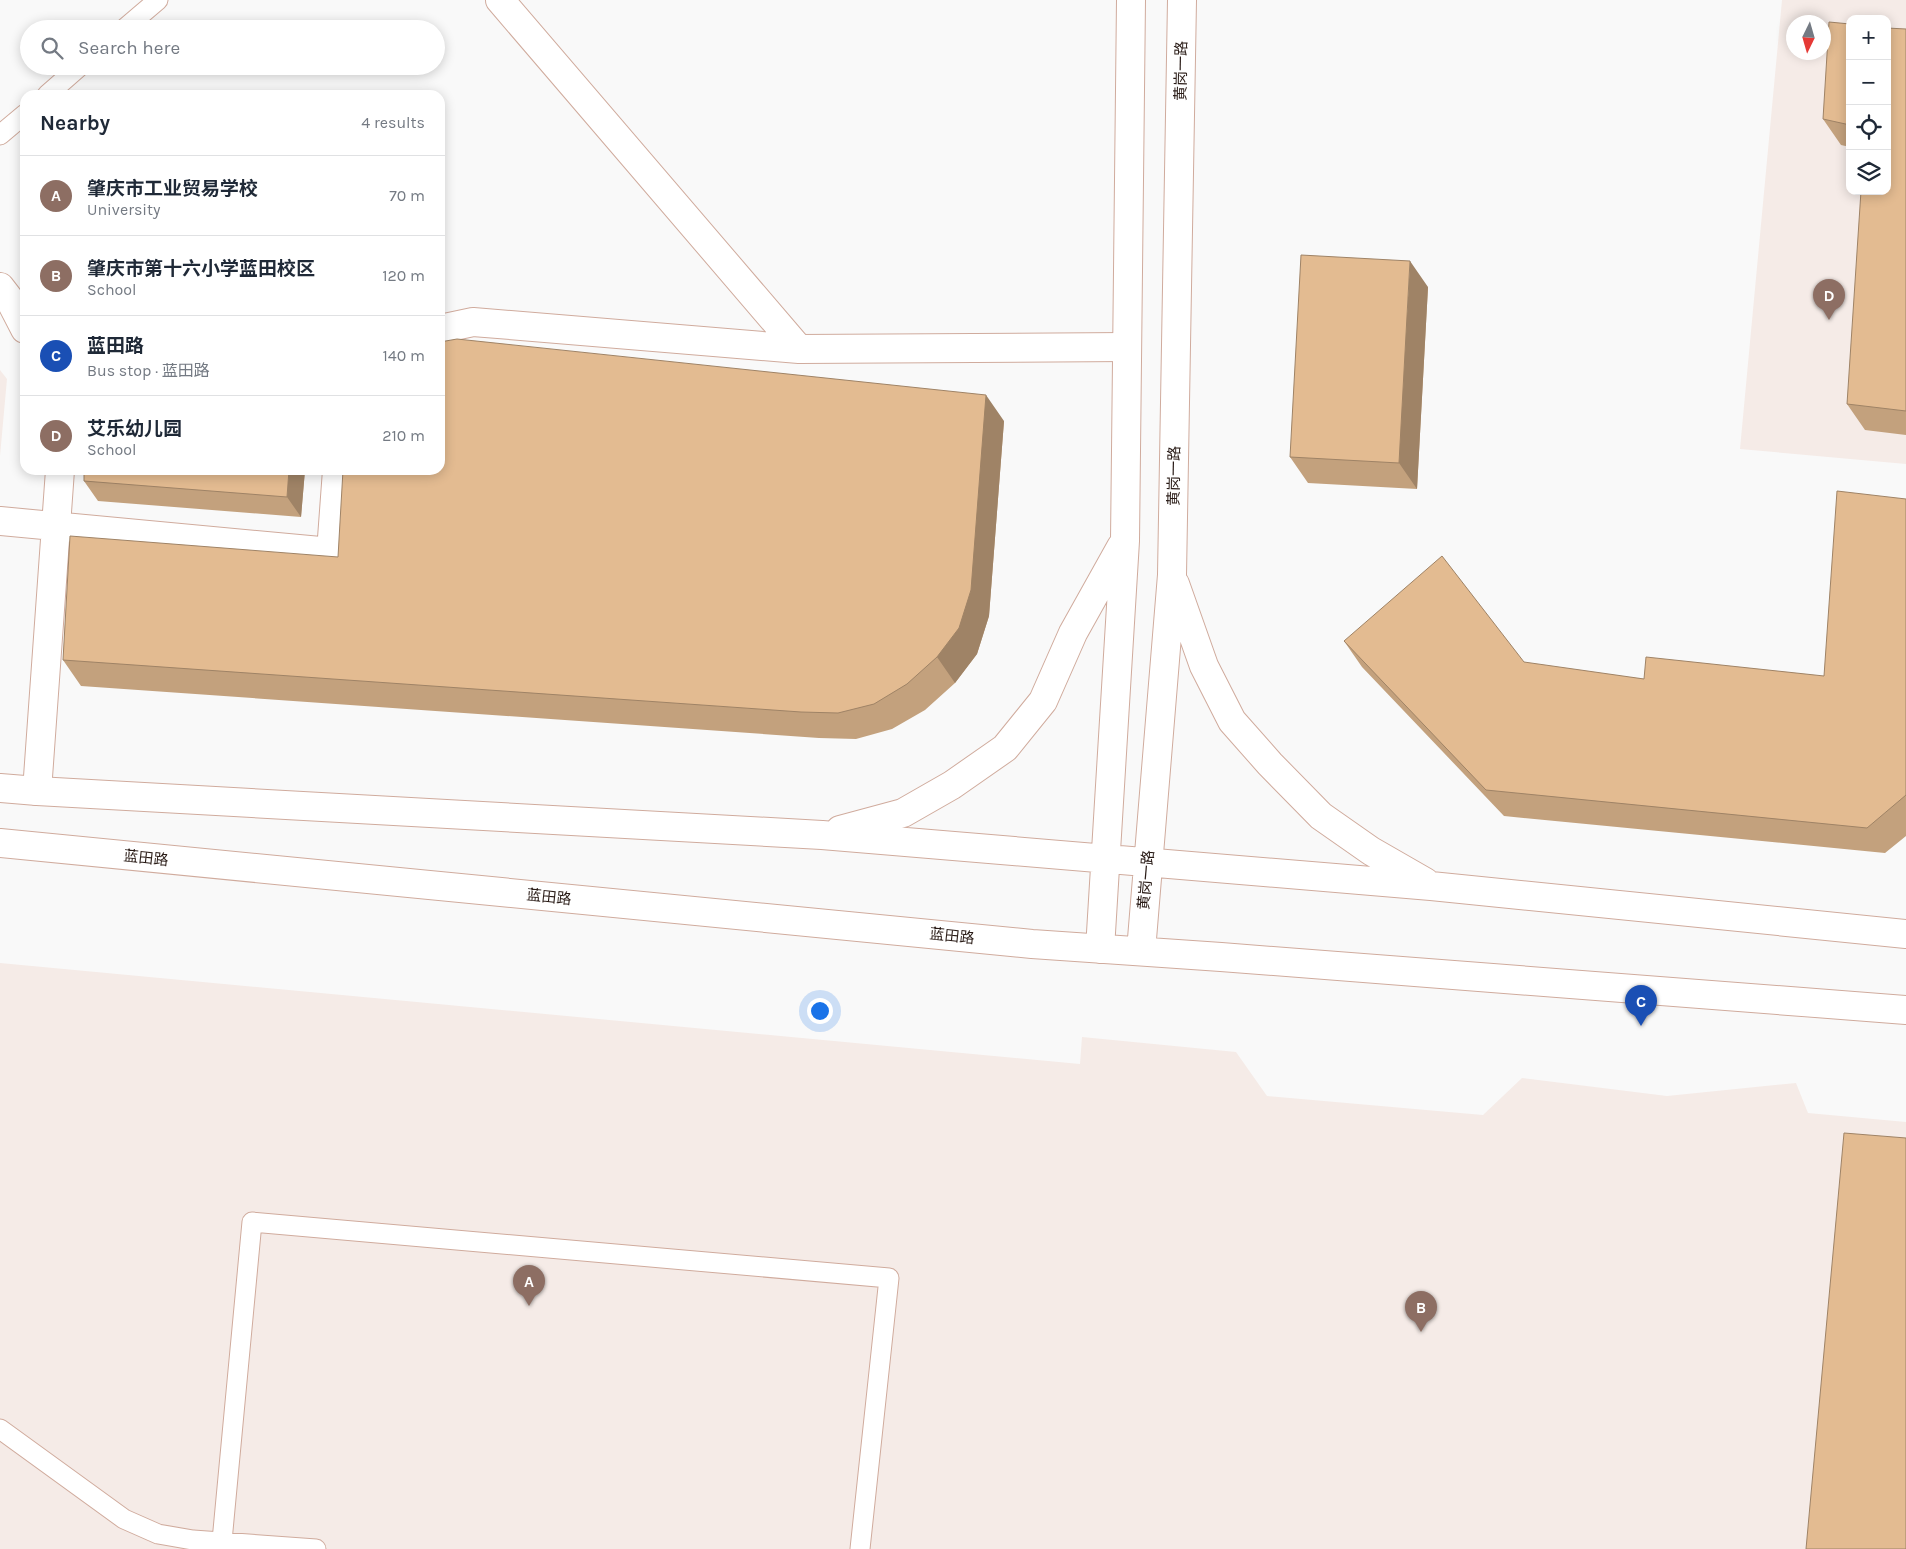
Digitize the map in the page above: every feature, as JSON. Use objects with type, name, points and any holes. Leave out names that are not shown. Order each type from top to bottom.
[{"type":"main road","points":[[500,0],[799,349]]},
{"type":"main road","points":[[1100,949],[1125,541],[1131,0]]},
{"type":"main road","name":"黄岗一路","points":[[1140,951],[1172,575],[1182,0]]},
{"type":"main road","points":[[0,287],[10,300],[20,319]]},
{"type":"main road","points":[[445,328],[473,322],[799,349],[1127,347]]},
{"type":"main road","points":[[37,791],[60,475]]},
{"type":"main road","points":[[0,521],[331,552],[337,475]]},
{"type":"main road","points":[[822,835],[903,813],[952,785],[1005,748],[1043,701],[1073,633],[1125,541]]},
{"type":"main road","points":[[1172,575],[1204,666],[1232,721],[1270,764],[1321,816],[1371,851],[1431,886]]},
{"type":"main road","points":[[0,788],[822,835],[1431,886],[1906,934]]},
{"type":"main road","name":"蓝田路","points":[[0,843],[1022,943],[1906,1010]]},
{"type":"lane","points":[[135,20],[158,0]]},
{"type":"lane","points":[[53,90],[70,75]]},
{"type":"lane","points":[[0,135],[20,118]]},
{"type":"lane","points":[[222,1541],[252,1222],[889,1278],[860,1549]]},
{"type":"lane","points":[[0,1429],[124,1519],[158,1534],[192,1540],[316,1549]]},
{"type":"shaded area","points":[[1782,0],[1906,0],[1906,464],[1740,449]]},
{"type":"shaded area","points":[[0,370],[7,379],[0,456]]},
{"type":"shaded area","points":[[0,963],[1080,1064],[1082,1037],[1236,1052],[1267,1096],[1483,1115],[1522,1078],[1667,1096],[1796,1083],[1808,1113],[1906,1122],[1906,1549],[0,1549]]},
{"type":"building","points":[[1831,22],[1846,24],[1846,124],[1823,119],[1827,60],[1831,60]]},
{"type":"building","points":[[1891,28],[1906,29],[1906,411],[1847,404],[1861,195],[1891,195]]},
{"type":"building","points":[[1301,255],[1410,261],[1399,463],[1290,457]]},
{"type":"building","points":[[457,339],[986,395],[971,590],[959,628],[937,657],[907,684],[874,704],[838,713],[801,712],[63,660],[70,536],[338,557],[343,475],[445,475],[445,341]]},
{"type":"building","points":[[84,475],[289,475],[287,497],[84,481]]},
{"type":"building","points":[[1837,491],[1906,499],[1906,795],[1867,828],[1486,790],[1344,641],[1442,556],[1524,662],[1644,679],[1646,657],[1824,676]]},
{"type":"building","points":[[1844,1133],[1906,1138],[1906,1549],[1806,1549]]},
{"type":"place","name":"艾乐幼儿园","points":[[1829,320]]},
{"type":"place","name":"蓝田路","points":[[1641,1026]]},
{"type":"place","name":"肇庆市工业贸易学校","points":[[529,1306]]},
{"type":"place","name":"肇庆市第十六小学蓝田校区","points":[[1421,1332]]}]
